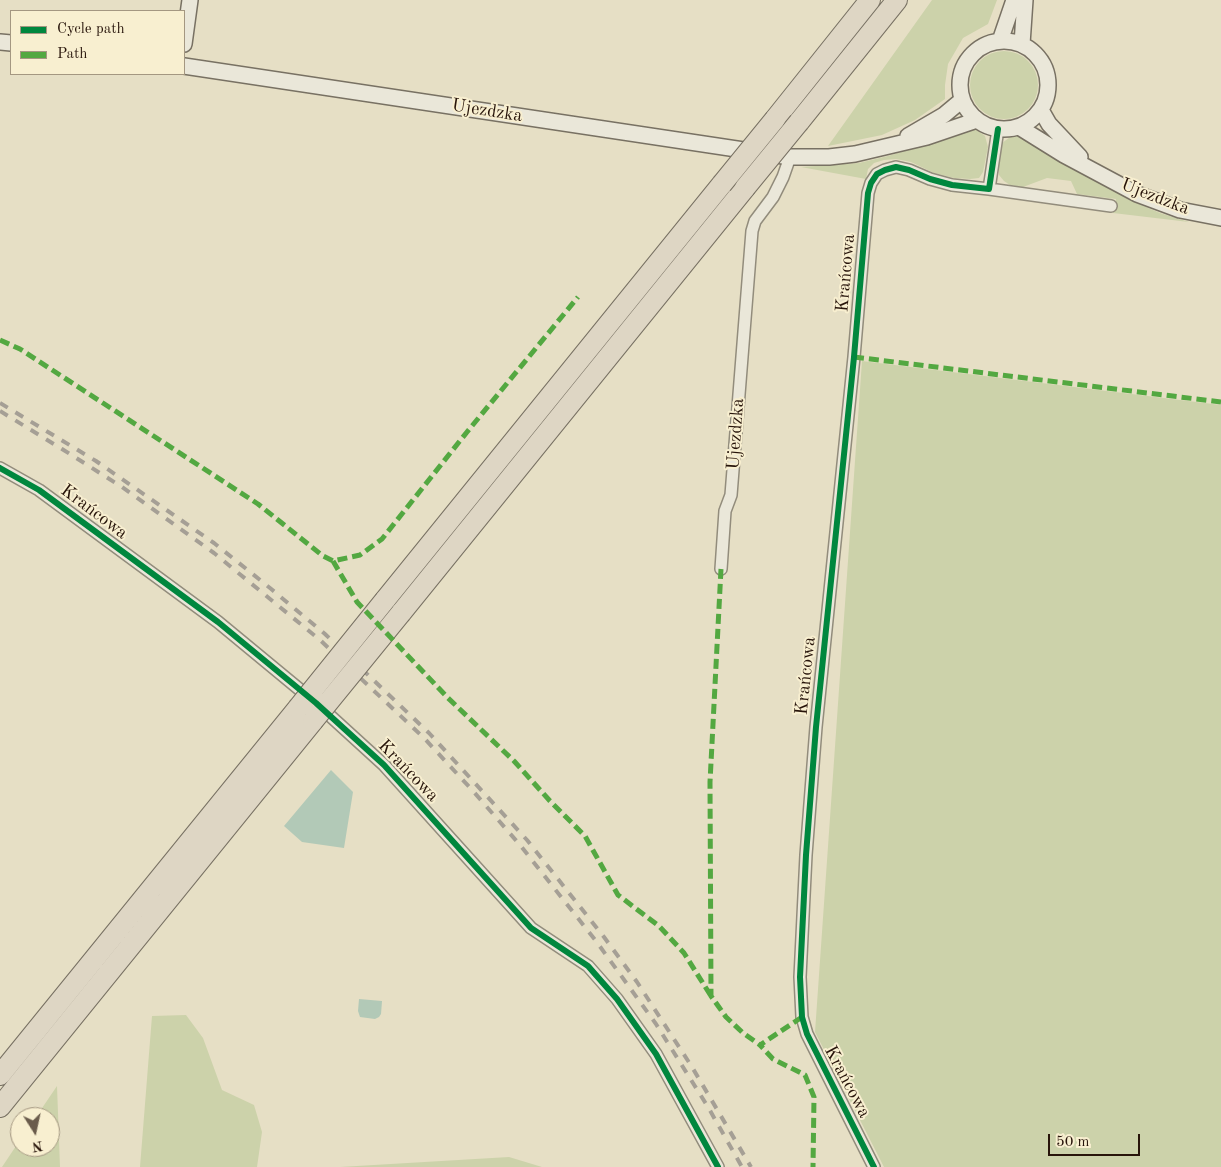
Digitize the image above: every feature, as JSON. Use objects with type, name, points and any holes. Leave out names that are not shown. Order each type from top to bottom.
[{"type":"highway","points":[[0,1075],[870,0]]},
{"type":"highway","points":[[0,1107],[897,0]]},
{"type":"main road","points":[[185,37],[190,0]]},
{"type":"main road","points":[[1000,40],[1014,0]]},
{"type":"main road","points":[[1022,44],[1025,0]]},
{"type":"main road","points":[[1000,40],[1022,44],[1033,51],[1042,61],[1047,72],[1048,92],[1041,110],[1035,117],[1019,127],[998,129],[977,120],[968,111],[962,100],[960,80],[967,61],[981,47],[1000,40]]},
{"type":"main road","name":"Ujezdzka","points":[[185,66],[790,157],[829,157],[855,154],[927,138],[977,120]]},
{"type":"main road","name":"Ujezdzka","points":[[884,148],[923,128],[944,115],[962,100]]},
{"type":"main road","name":"Ujezdzka","points":[[1041,110],[1049,124],[1092,169]]},
{"type":"main road","name":"Ujezdzka","points":[[1019,127],[1064,155],[1137,194],[1180,210],[1221,218]]},
{"type":"street","points":[[989,189],[998,129]]},
{"type":"street","name":"Ujezdzka","points":[[721,569],[725,511],[731,495],[752,230],[755,221],[773,197],[790,157]]},
{"type":"street","name":"Ujezdzka","points":[[877,174],[896,167],[952,185],[1111,206]]},
{"type":"street","name":"Krańcowa","points":[[874,1167],[806,1034],[802,1017],[800,977],[806,855],[816,727],[854,357],[868,193],[871,183],[877,174]]},
{"type":"street","name":"Krańcowa","points":[[0,468],[39,490],[218,622],[316,703],[384,765],[532,928],[588,966],[616,999],[656,1054],[718,1167]]},
{"type":"shaded area","points":[[932,0],[997,0],[988,24],[963,38],[948,64],[945,99],[915,120],[882,135],[828,146]]},
{"type":"shaded area","points":[[997,51],[1011,51],[1023,56],[1033,66],[1038,78],[1038,92],[1033,104],[1023,114],[1011,119],[997,119],[985,114],[975,104],[970,92],[970,78],[975,66],[985,56]]},
{"type":"shaded area","points":[[966,128],[975,129],[985,136],[988,147],[983,172],[979,178],[954,178],[934,173],[911,162],[896,159],[874,163],[868,169],[866,179],[801,167],[859,163],[927,144]]},
{"type":"shaded area","points":[[1013,135],[1028,137],[1132,201],[1160,213],[1189,222],[1113,213],[1116,199],[1077,194],[1071,181],[1047,178],[1023,187],[1010,185],[999,175],[999,163],[1002,143]]},
{"type":"shaded area","points":[[862,361],[1221,405],[1221,1167],[884,1167],[815,1032]]},
{"type":"shaded area","points":[[331,770],[353,792],[344,848],[302,842],[284,826]]},
{"type":"shaded area","points":[[359,999],[382,1001],[379,1017],[375,1019],[360,1017],[358,1011]]},
{"type":"shaded area","points":[[186,1015],[203,1038],[222,1090],[254,1105],[262,1132],[257,1167],[140,1167],[152,1016]]},
{"type":"shaded area","points":[[57,1086],[58,1107],[43,1107]]},
{"type":"shaded area","points":[[10,1155],[10,1157],[60,1157],[60,1167],[2,1167]]},
{"type":"shaded area","points":[[509,1157],[542,1167],[340,1167]]},
{"type":"railway","points":[[0,403],[96,461],[214,543],[325,634],[429,733],[527,840],[604,937],[637,982],[692,1067],[751,1167]]},
{"type":"railway","points":[[0,411],[122,487],[214,553],[320,640],[424,738],[520,845],[596,941],[656,1024],[708,1107],[742,1167]]},
{"type":"marked path","points":[[0,340],[20,349],[258,504],[323,556],[333,561],[360,555],[382,539],[578,297]]},
{"type":"marked path","points":[[854,357],[1221,402]]},
{"type":"marked path","points":[[333,561],[357,602],[448,698],[514,761],[585,836],[618,895],[659,926],[684,953],[711,996]]},
{"type":"marked path","points":[[721,569],[710,782],[711,996],[726,1017],[743,1033],[760,1045]]},
{"type":"marked path","points":[[802,1017],[760,1045],[773,1059],[805,1075],[814,1097],[813,1167]]},
{"type":"cycle path","points":[[874,1167],[807,1034],[802,1017],[800,977],[806,855],[816,727],[854,357],[868,193],[871,183],[877,174],[896,167],[952,185],[989,189],[998,129]]},
{"type":"cycle path","points":[[0,468],[39,490],[218,622],[316,703],[384,765],[531,928],[588,966],[617,999],[656,1054],[718,1167]]}]
